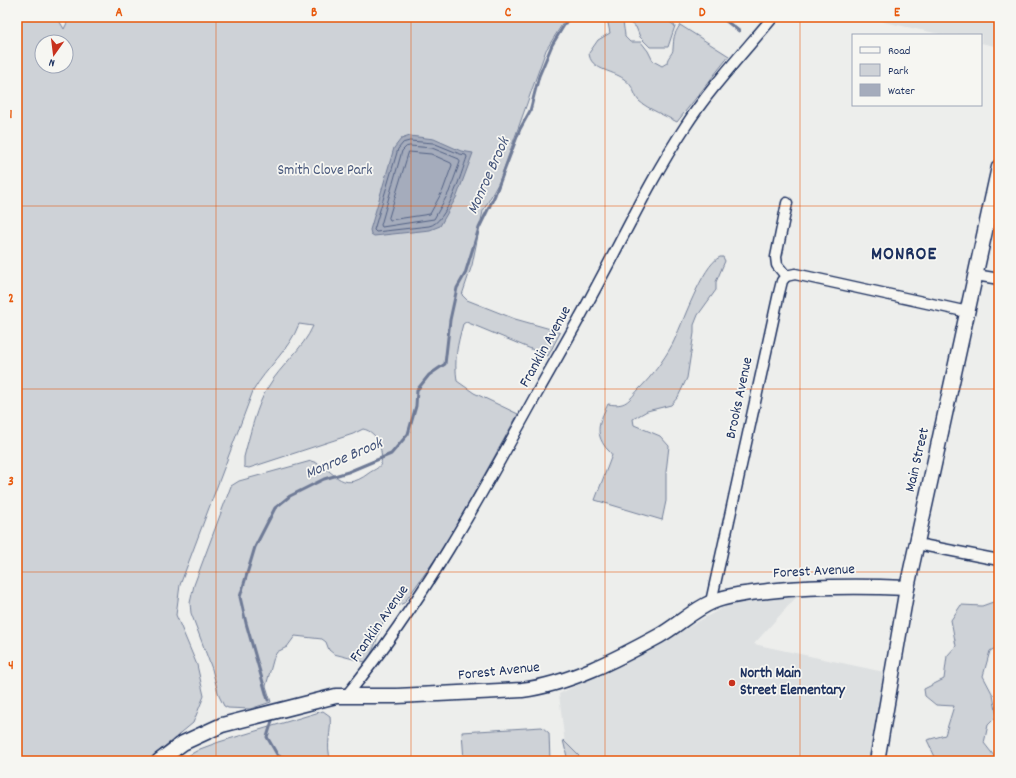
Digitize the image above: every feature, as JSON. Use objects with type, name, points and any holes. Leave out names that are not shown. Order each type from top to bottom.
[{"type":"street","name":"Franklin Avenue","points":[[347,695],[395,631],[441,561],[486,486],[645,195],[685,127],[705,99],[773,17]]},
{"type":"street","name":"Main Street","points":[[877,761],[907,588],[999,167]]},
{"type":"street","points":[[787,203],[776,257],[777,265],[786,276],[794,274],[968,312]]},
{"type":"street","points":[[976,275],[999,279]]},
{"type":"street","name":"Brooks Avenue","points":[[711,602],[778,293],[782,281],[786,276]]},
{"type":"street","points":[[917,544],[999,560]]},
{"type":"street","name":"Forest Avenue","points":[[159,761],[183,743],[222,725],[268,712],[336,696],[409,696],[538,688],[573,676],[616,657],[659,635],[711,602],[726,597],[820,586],[907,588]]},
{"type":"shaded area","points":[[879,17],[999,17],[999,47],[982,43],[982,34],[939,34],[884,22]]},
{"type":"shaded area","name":"North Main Street Elementary","points":[[799,594],[754,644],[884,672],[872,761],[567,761],[559,694],[658,645],[727,605]]},
{"type":"green space","name":"Smith Clove Park","points":[[17,17],[57,17],[64,29],[70,17],[570,17],[563,23],[546,50],[499,182],[483,211],[472,265],[462,295],[467,300],[515,319],[560,333],[548,356],[466,322],[463,324],[457,352],[457,381],[474,393],[518,414],[446,544],[404,603],[395,607],[388,613],[370,655],[365,662],[334,654],[329,650],[326,642],[322,639],[295,636],[287,647],[277,652],[274,657],[266,686],[271,702],[250,709],[228,708],[224,706],[219,696],[212,669],[191,613],[190,603],[194,585],[231,486],[239,481],[311,461],[319,464],[338,478],[351,482],[359,479],[381,464],[379,443],[373,434],[363,429],[353,434],[249,468],[244,467],[244,457],[251,431],[264,394],[273,379],[304,342],[313,326],[299,324],[290,342],[264,374],[253,391],[180,585],[176,615],[197,665],[204,696],[193,723],[147,761],[17,761]]},
{"type":"green space","points":[[611,17],[624,17],[623,22],[625,37],[630,42],[641,42],[653,61],[662,66],[667,63],[672,52],[674,37],[680,25],[729,56],[677,122],[643,104],[639,101],[628,82],[619,76],[597,66],[590,59],[589,53],[598,40],[610,33],[608,23]]},
{"type":"green space","points":[[627,17],[663,17],[675,26],[668,47],[650,47],[640,37],[636,27],[625,20]]},
{"type":"green space","points":[[720,257],[723,257],[725,261],[716,282],[716,290],[698,315],[694,325],[687,378],[678,397],[671,405],[647,411],[633,419],[634,425],[660,436],[669,446],[666,472],[666,501],[662,520],[595,500],[612,455],[601,440],[599,434],[601,420],[608,404],[619,405],[626,402],[657,368],[672,345],[706,271],[713,262]]},
{"type":"green space","points":[[999,593],[999,646],[990,651],[983,676],[993,695],[997,716],[988,725],[984,743],[998,761],[937,761],[927,740],[945,735],[954,706],[936,705],[925,696],[924,689],[944,679],[947,656],[956,646],[951,620],[961,605],[982,606],[996,601]]},
{"type":"green space","points":[[323,711],[330,716],[329,755],[331,761],[179,761],[200,749],[219,742]]},
{"type":"green space","points":[[542,727],[549,733],[550,761],[464,761],[462,732]]},
{"type":"green space","points":[[563,740],[584,761],[568,761]]},
{"type":"water","points":[[410,136],[434,139],[461,151],[473,153],[457,196],[440,226],[430,230],[374,236],[371,234],[370,230],[394,148],[401,139]]},
{"type":"waterway","name":"Monroe Brook","points":[[268,700],[240,597],[255,547],[275,508],[290,496],[324,479],[348,472],[391,454],[408,434],[416,406],[417,390],[429,375],[445,364],[450,320],[457,288],[465,274],[479,228],[495,195],[520,129],[530,111],[539,76],[552,45],[569,17]]},
{"type":"waterway","points":[[721,17],[739,31]]},
{"type":"waterway","name":"Monroe Brook","points":[[272,721],[267,737],[278,756],[301,761]]},
{"type":"place","name":"North Main Street Elementary","points":[[732,683]]},
{"type":"district","name":"MONROE","points":[[904,255]]}]
